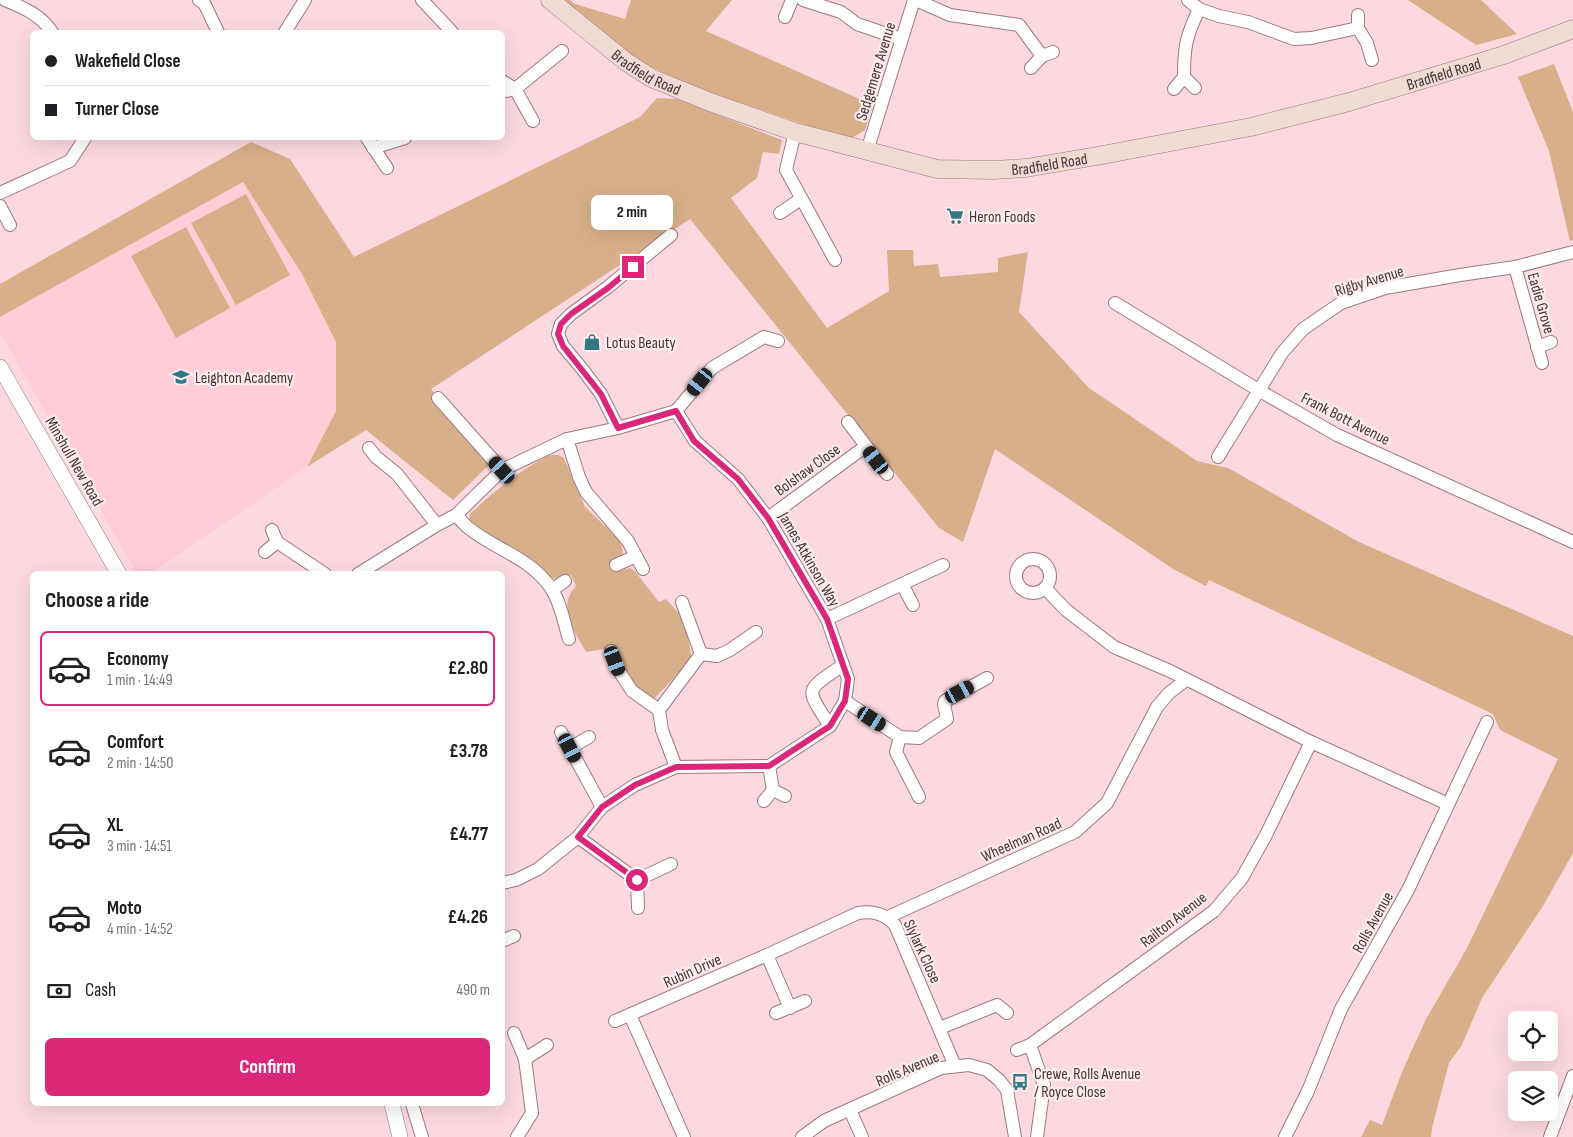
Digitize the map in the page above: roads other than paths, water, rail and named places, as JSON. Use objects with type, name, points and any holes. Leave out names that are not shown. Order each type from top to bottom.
[{"type":"main road","name":"Bradfield Road","points":[[550,0],[625,61],[651,78],[710,102],[795,132],[936,168],[994,170],[1026,168],[1251,128],[1349,102],[1504,55],[1573,29]]},
{"type":"street","points":[[5,0],[39,17],[51,30]]},
{"type":"street","points":[[199,0],[204,4],[217,30]]},
{"type":"street","points":[[286,30],[305,0]]},
{"type":"street","points":[[422,0],[450,30]]},
{"type":"street","points":[[785,17],[792,0]]},
{"type":"street","points":[[803,0],[841,12],[857,24],[901,39]]},
{"type":"street","points":[[915,0],[950,15],[1019,24],[1047,54],[1031,68]]},
{"type":"street","name":"Sedgemere Avenue","points":[[867,151],[901,39],[915,0]]},
{"type":"street","points":[[1188,0],[1199,9],[1219,16],[1248,22],[1294,39],[1311,38],[1358,22],[1368,43],[1372,60]]},
{"type":"street","points":[[1174,89],[1184,77],[1184,51],[1188,34],[1199,9]]},
{"type":"street","points":[[533,121],[509,91],[562,51]]},
{"type":"street","points":[[1184,77],[1195,88]]},
{"type":"street","points":[[795,132],[786,170],[835,260]]},
{"type":"street","points":[[0,193],[70,161],[84,140]]},
{"type":"street","points":[[386,168],[370,143],[391,140]]},
{"type":"street","points":[[780,213],[801,198]]},
{"type":"street","points":[[0,206],[10,224]]},
{"type":"street","points":[[618,428],[601,394],[563,346],[558,334],[561,324],[571,314],[608,288],[671,235]]},
{"type":"street","name":"Rigby Avenue","points":[[1218,457],[1282,353],[1303,329],[1341,303],[1385,288],[1460,274],[1515,267],[1573,252]]},
{"type":"street","name":"Eadie Grove","points":[[1515,267],[1542,363]]},
{"type":"street","name":"Frank Bott Avenue","points":[[1115,304],[1260,391],[1337,434],[1573,542]]},
{"type":"street","points":[[363,571],[456,515],[502,470],[567,439],[618,428],[676,411],[712,368],[764,338],[778,341]]},
{"type":"street","name":"Eadie Grove","points":[[1537,347],[1551,342]]},
{"type":"street","name":"Minshull New Road","points":[[0,367],[117,571]]},
{"type":"street","points":[[438,398],[502,470]]},
{"type":"street","name":"James Atkinson Way","points":[[676,411],[694,441],[738,479],[768,518],[827,619],[848,679],[845,701],[830,726],[769,766]]},
{"type":"street","name":"Bolshaw Close","points":[[848,422],[887,474]]},
{"type":"street","points":[[567,439],[578,477],[586,492],[628,542],[643,569]]},
{"type":"street","name":"Bolshaw Close","points":[[768,518],[866,446]]},
{"type":"street","points":[[369,448],[376,457],[397,474],[437,525]]},
{"type":"street","points":[[456,515],[468,528],[484,540],[529,565],[552,590],[560,607],[570,639]]},
{"type":"street","points":[[272,530],[277,542],[320,571]]},
{"type":"street","points":[[265,552],[277,542]]},
{"type":"street","points":[[616,565],[636,556]]},
{"type":"street","points":[[827,619],[943,564]]},
{"type":"street","points":[[552,590],[566,581]]},
{"type":"street","points":[[902,584],[913,605]]},
{"type":"street","points":[[1046,589],[1066,610],[1114,647],[1186,680],[1311,742],[1448,804]]},
{"type":"street","points":[[682,602],[701,654]]},
{"type":"street","points":[[701,654],[717,656],[730,650],[756,632]]},
{"type":"street","points":[[611,651],[619,671],[632,691],[658,710],[662,730],[676,767]]},
{"type":"street","points":[[658,710],[701,654]]},
{"type":"street","points":[[830,726],[814,702],[811,695],[812,690],[816,684],[843,665]]},
{"type":"street","points":[[845,701],[900,737],[919,738],[946,719],[945,702],[987,678]]},
{"type":"street","name":"Wheelman Road","points":[[888,917],[1075,832],[1107,803],[1157,706],[1169,693],[1186,680]]},
{"type":"street","name":"Rolls Avenue","points":[[1285,1137],[1308,1091],[1341,1009],[1408,890],[1487,722]]},
{"type":"street","points":[[561,732],[602,807]]},
{"type":"street","points":[[570,748],[589,737]]},
{"type":"street","points":[[900,737],[896,752],[919,797]]},
{"type":"street","name":"Railton Avenue","points":[[1017,1050],[1030,1045],[1214,911],[1242,878],[1266,835],[1311,742]]},
{"type":"street","points":[[505,882],[516,880],[538,869],[578,837],[602,807],[635,785],[676,767],[769,766],[773,790]]},
{"type":"street","points":[[773,790],[785,796]]},
{"type":"street","points":[[764,800],[773,790]]},
{"type":"street","points":[[578,837],[637,880]]},
{"type":"street","points":[[637,880],[671,864]]},
{"type":"street","points":[[637,880],[638,908]]},
{"type":"street","name":"Slylark Close","points":[[767,955],[858,913],[872,912],[888,917],[895,925],[955,1066]]},
{"type":"street","points":[[767,955],[790,1008]]},
{"type":"street","name":"Rubin Drive","points":[[615,1021],[767,955]]},
{"type":"street","points":[[776,1013],[805,1001]]},
{"type":"street","points":[[940,1028],[997,1004],[1007,1013]]},
{"type":"street","points":[[630,1015],[684,1137]]},
{"type":"street","points":[[514,1032],[525,1059],[532,1113],[517,1137]]},
{"type":"street","points":[[525,1059],[546,1045]]},
{"type":"street","points":[[1030,1045],[1044,1085],[1037,1137]]},
{"type":"street","name":"Rolls Avenue","points":[[802,1137],[824,1121],[942,1068],[969,1065],[986,1070],[999,1080],[1007,1090],[1016,1137]]},
{"type":"street","points":[[1550,1137],[1573,1076]]},
{"type":"street","points":[[392,1106],[400,1137]]},
{"type":"street","points":[[413,1106],[422,1137]]},
{"type":"street","points":[[850,1110],[862,1137]]},
{"type":"place","name":"Heron Foods","points":[[955,216]]},
{"type":"place","name":"Lotus Beauty","points":[[592,342]]},
{"type":"place","name":"Leighton Academy","points":[[181,377]]},
{"type":"place","name":"Crewe, Rolls Avenue / Royce Close","points":[[1020,1082]]}]
